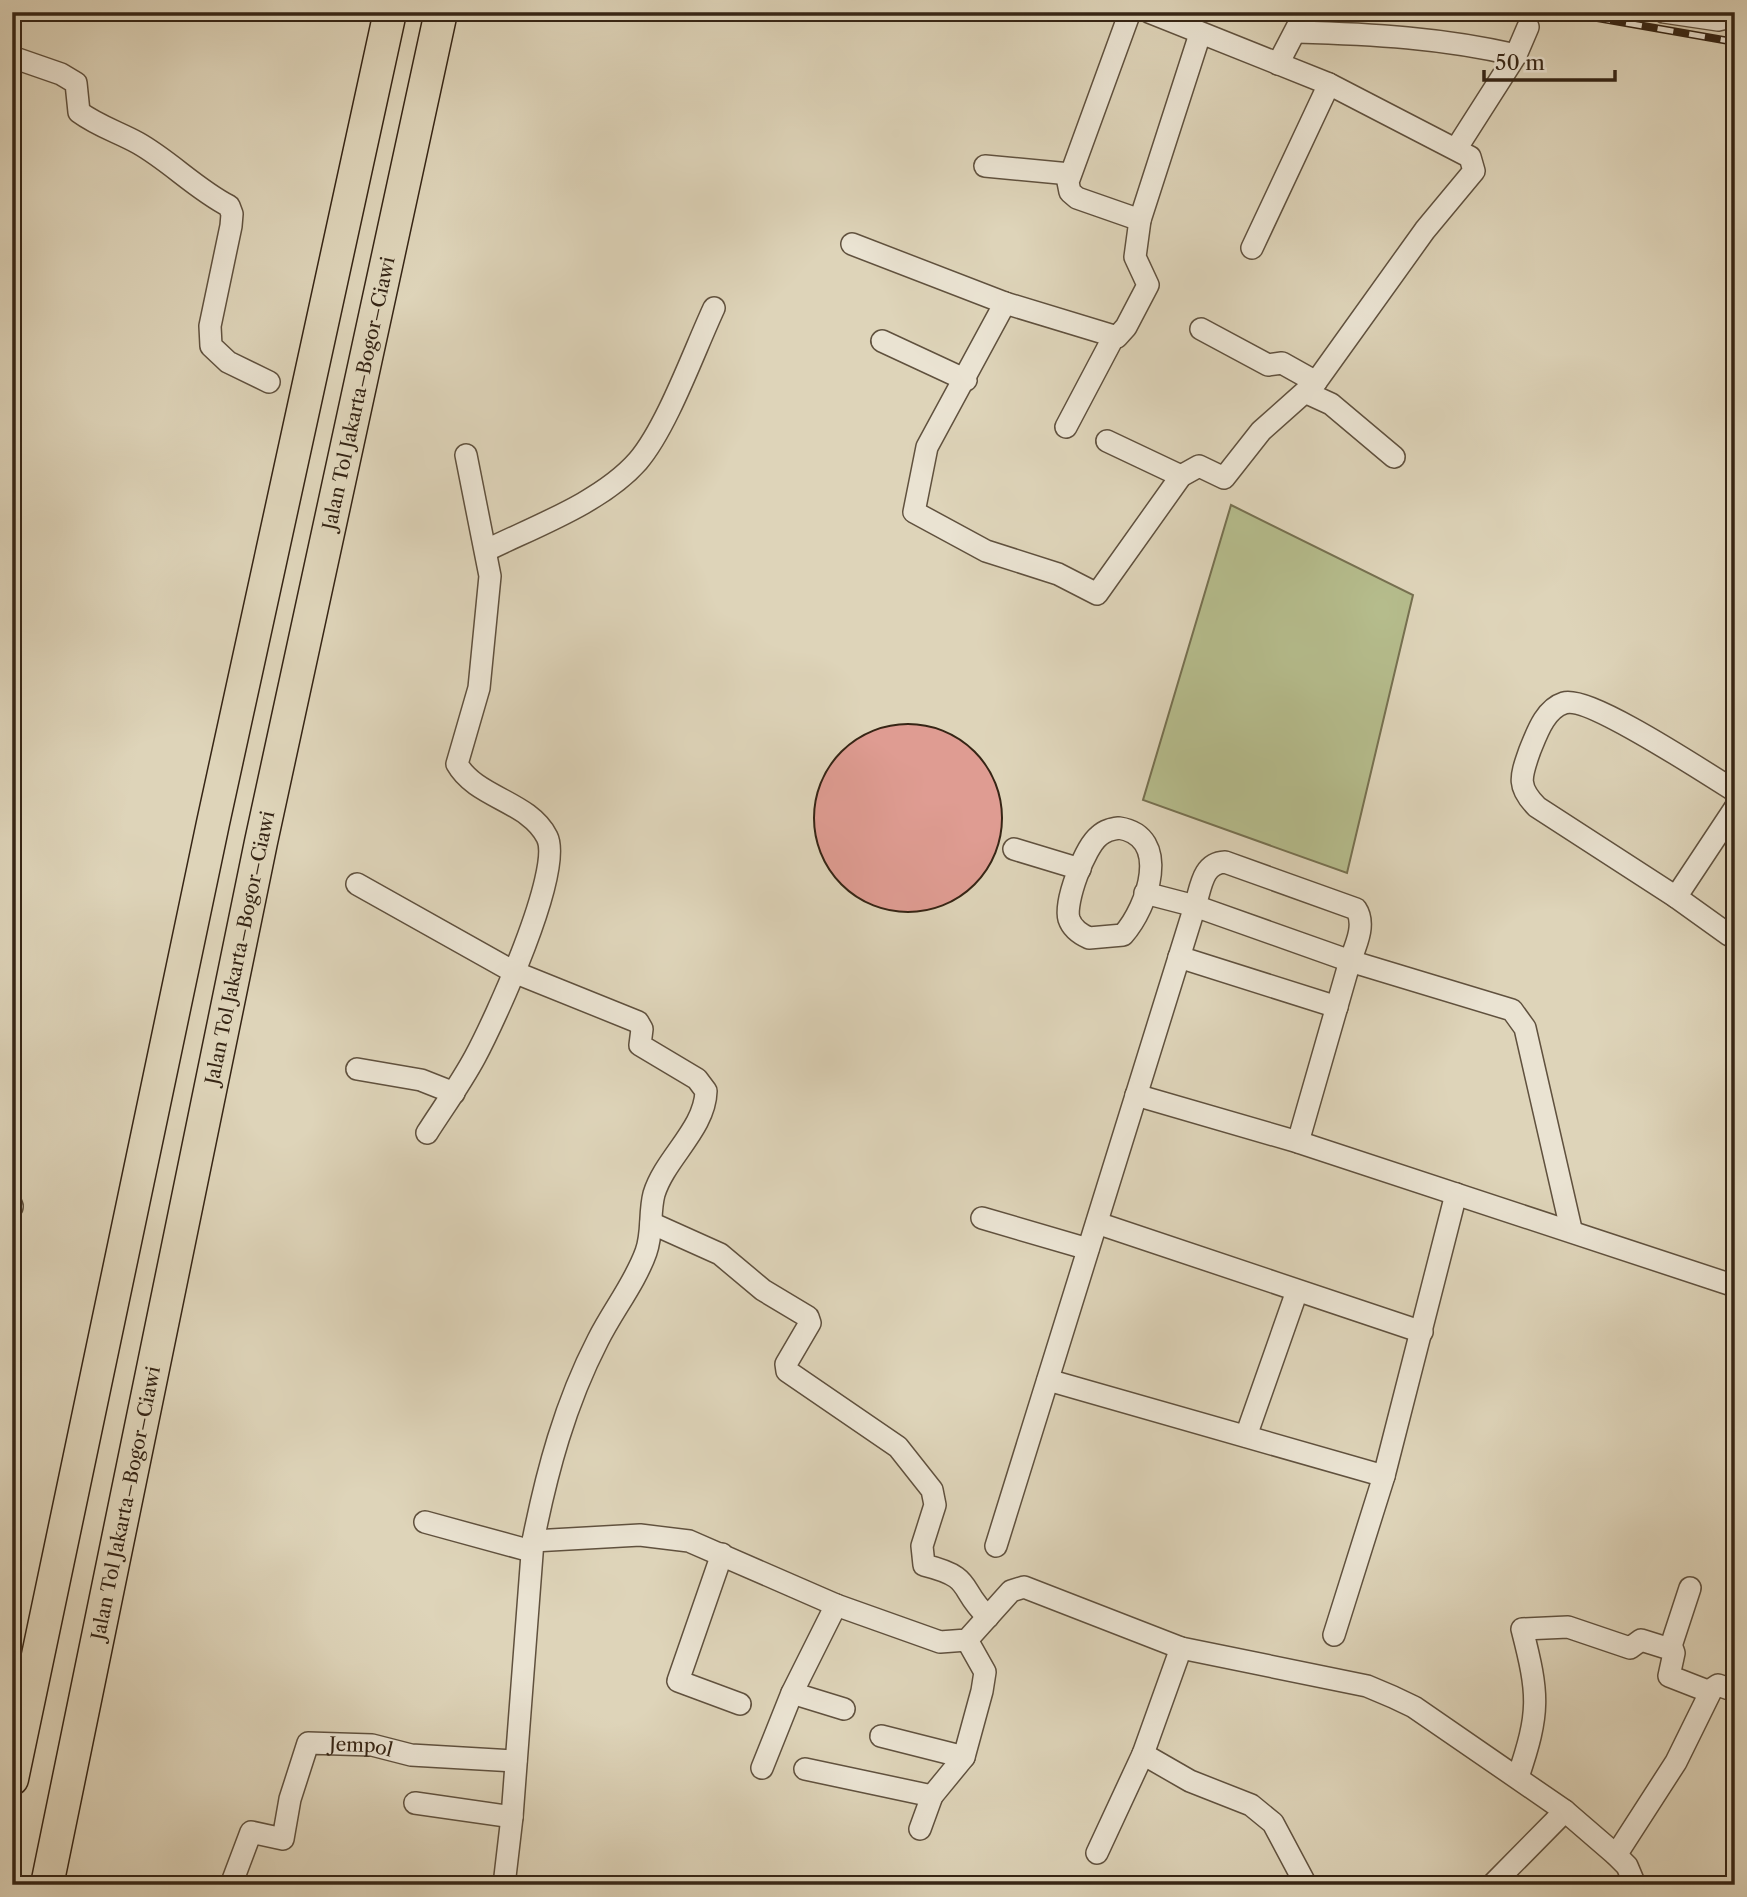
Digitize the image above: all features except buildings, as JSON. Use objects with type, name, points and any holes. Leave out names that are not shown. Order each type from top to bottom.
[{"type":"highway","points":[[12,1779],[213,823],[390,12]]},
{"type":"highway","name":"Jalan Tol Jakarta–Bogor–Ciawi","points":[[47,1885],[261,842],[442,12]]},
{"type":"street","points":[[1130,12],[1068,183],[1070,192],[1077,198],[1140,220]]},
{"type":"street","points":[[1005,303],[927,447],[913,509],[916,515],[986,551],[1058,574],[1097,594],[1181,476],[1199,467],[1224,478],[1261,431],[1312,387],[1424,230],[1474,171],[1470,157],[1457,149],[1329,84],[1149,12]]},
{"type":"street","points":[[1664,12],[1718,20],[1735,16]]},
{"type":"street","points":[[1278,64],[1301,22],[1466,43],[1516,55]]},
{"type":"street","points":[[1457,149],[1516,55],[1528,27]]},
{"type":"street","points":[[1066,427],[1113,338],[1126,327],[1148,285],[1135,257],[1140,220],[1200,34]]},
{"type":"street","points":[[12,57],[61,74],[76,83],[79,112],[97,125],[138,144],[211,197],[229,206],[232,214],[231,226],[210,326],[211,346],[228,362],[269,382]]},
{"type":"street","points":[[1252,248],[1329,84]]},
{"type":"street","points":[[985,166],[1070,174]]},
{"type":"street","points":[[852,244],[1005,303],[1113,338]]},
{"type":"street","points":[[487,550],[578,506],[635,464],[661,422],[714,309]]},
{"type":"street","points":[[1200,328],[1268,365],[1282,363],[1394,457]]},
{"type":"street","points":[[883,341],[965,380]]},
{"type":"street","points":[[1107,441],[1181,476]]},
{"type":"street","points":[[427,1133],[454,1093],[484,1040],[514,972],[541,897],[551,855],[549,840],[539,825],[471,779],[457,764],[473,712],[485,644],[490,576],[487,550],[466,455]]},
{"type":"street","points":[[1730,935],[1537,807],[1526,796],[1521,775],[1540,726],[1553,709],[1572,701],[1602,711],[1735,791]]},
{"type":"street","points":[[1676,897],[1735,808]]},
{"type":"street","points":[[1119,828],[1131,830],[1149,844],[1153,863],[1145,893],[1123,935],[1097,939],[1089,937],[1075,929],[1068,911],[1080,869],[1098,836],[1119,828]]},
{"type":"street","points":[[1014,849],[1080,869]]},
{"type":"street","points":[[996,1546],[1195,906],[1208,868],[1215,862],[1224,862],[1356,909],[1361,922],[1298,1142]]},
{"type":"street","points":[[357,884],[514,972],[638,1021],[642,1029],[640,1045],[697,1079],[705,1087],[701,1111],[665,1169],[654,1194],[643,1260],[597,1341],[564,1419],[545,1478],[532,1546],[512,1817],[504,1885]]},
{"type":"street","points":[[1145,893],[1195,906],[1350,961],[1512,1010],[1525,1028],[1571,1229]]},
{"type":"street","points":[[1179,957],[1337,1007]]},
{"type":"street","points":[[357,1069],[421,1080],[454,1093]]},
{"type":"street","points":[[1136,1095],[1298,1142],[1571,1229],[1735,1286]]},
{"type":"street","points":[[1334,1635],[1384,1476],[1456,1194]]},
{"type":"street","points":[[982,1218],[1088,1249]]},
{"type":"street","points":[[651,1223],[720,1254],[763,1290],[808,1317],[810,1323],[786,1364],[787,1371],[898,1447],[932,1490],[934,1506],[922,1546],[924,1565],[951,1572],[967,1585],[972,1597],[988,1617]]},
{"type":"street","points":[[1097,1223],[1422,1332]]},
{"type":"street","points":[[1246,1436],[1297,1291]]},
{"type":"street","points":[[1048,1380],[1384,1476]]},
{"type":"street","points":[[425,1522],[532,1546],[661,1535],[689,1541],[836,1605],[927,1639],[954,1643],[967,1640],[1011,1591],[1024,1587],[1181,1648],[1367,1686],[1414,1707],[1564,1811],[1616,1854],[1627,1866],[1635,1885]]},
{"type":"street","points":[[722,1554],[678,1681],[740,1704]]},
{"type":"street","points":[[1670,1649],[1690,1588]]},
{"type":"street","points":[[762,1768],[792,1693],[836,1605]]},
{"type":"street","points":[[1518,1777],[1530,1741],[1536,1710],[1533,1672],[1522,1629],[1559,1625],[1630,1647],[1641,1640],[1670,1649],[1674,1653],[1669,1676],[1710,1692]]},
{"type":"street","points":[[920,1829],[932,1796],[964,1757],[985,1679],[982,1663],[967,1640]]},
{"type":"street","points":[[1097,1853],[1143,1754],[1181,1648]]},
{"type":"street","points":[[1616,1854],[1676,1762],[1697,1724],[1710,1692],[1718,1685],[1735,1690]]},
{"type":"street","points":[[792,1693],[844,1709]]},
{"type":"street","points":[[881,1736],[964,1757]]},
{"type":"street","name":"Jempol","points":[[231,1885],[251,1832],[283,1839],[290,1799],[308,1743],[372,1745],[411,1755],[516,1761]]},
{"type":"street","points":[[1143,1754],[1190,1781],[1251,1805],[1273,1823],[1288,1846],[1306,1885]]},
{"type":"street","points":[[806,1769],[932,1796]]},
{"type":"street","points":[[415,1803],[512,1817]]},
{"type":"street","points":[[1492,1885],[1564,1811]]},
{"type":"green space","points":[[1231,505],[1413,595],[1347,873],[1143,800]]},
{"type":"railway","points":[[1563,12],[1735,42]]}]
